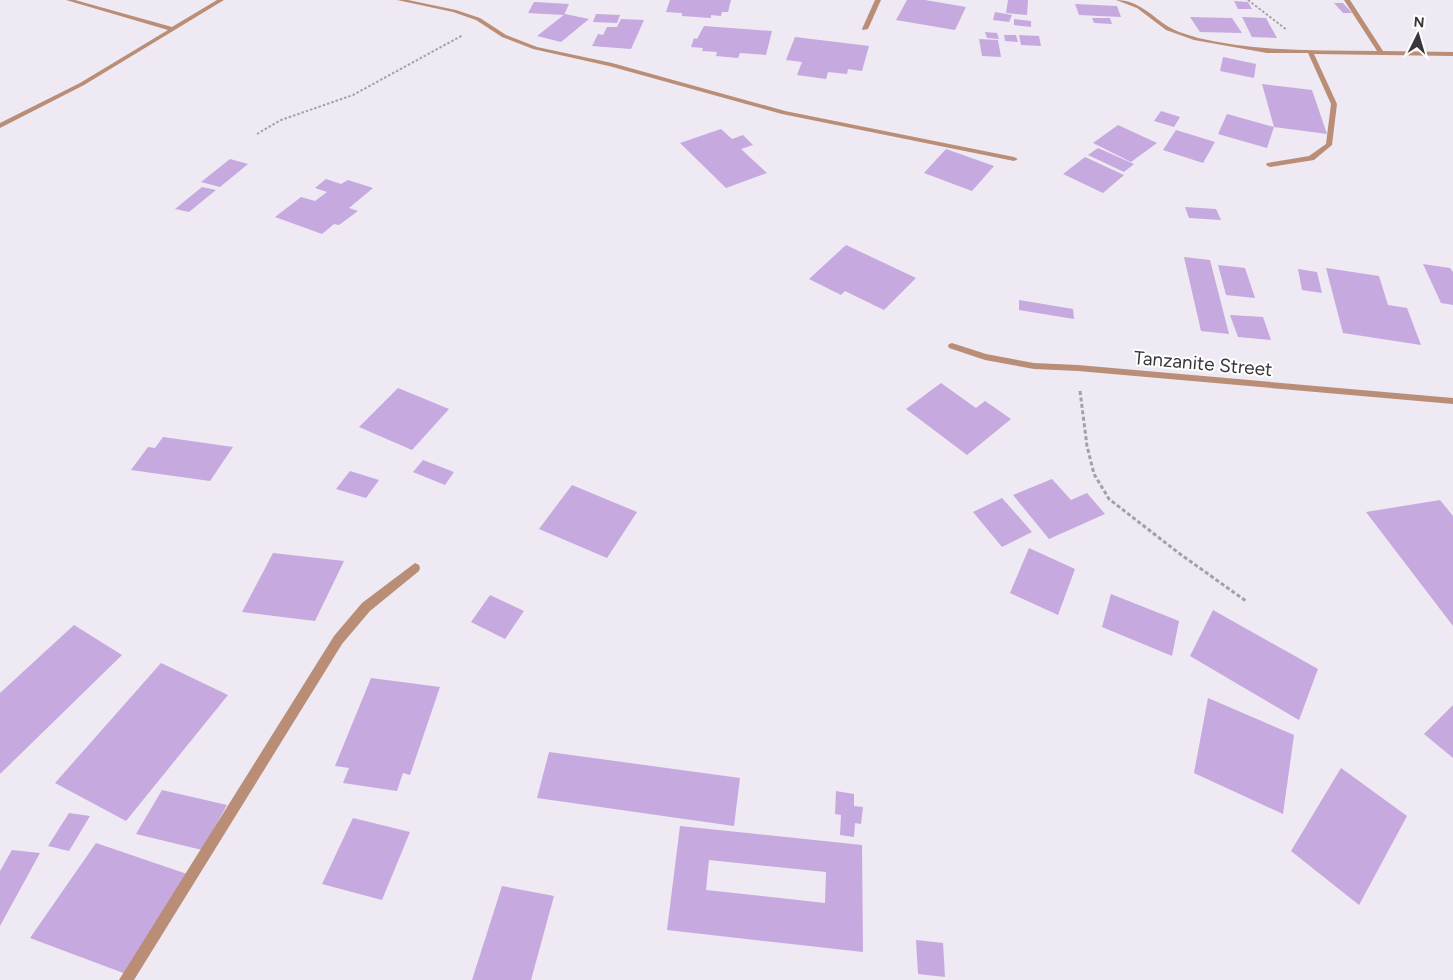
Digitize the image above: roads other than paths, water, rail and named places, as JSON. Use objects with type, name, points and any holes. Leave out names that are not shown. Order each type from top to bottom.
[{"type":"street","points":[[70,0],[172,29]]},
{"type":"street","points":[[0,126],[82,84],[221,0]]},
{"type":"street","points":[[400,0],[454,11],[488,24],[504,36],[535,48],[610,64],[784,113],[1014,159]]},
{"type":"street","points":[[865,29],[878,0]]},
{"type":"street","points":[[1119,0],[1139,7],[1168,29],[1196,39],[1267,51],[1453,54]]},
{"type":"street","points":[[1347,0],[1381,53]]},
{"type":"street","points":[[1270,165],[1311,158],[1328,146],[1334,104],[1310,52]]},
{"type":"street","name":"Tanzanite Street","points":[[952,346],[985,357],[1034,366],[1078,368],[1453,402]]},
{"type":"street","points":[[126,980],[338,640],[366,607],[415,568]]}]
